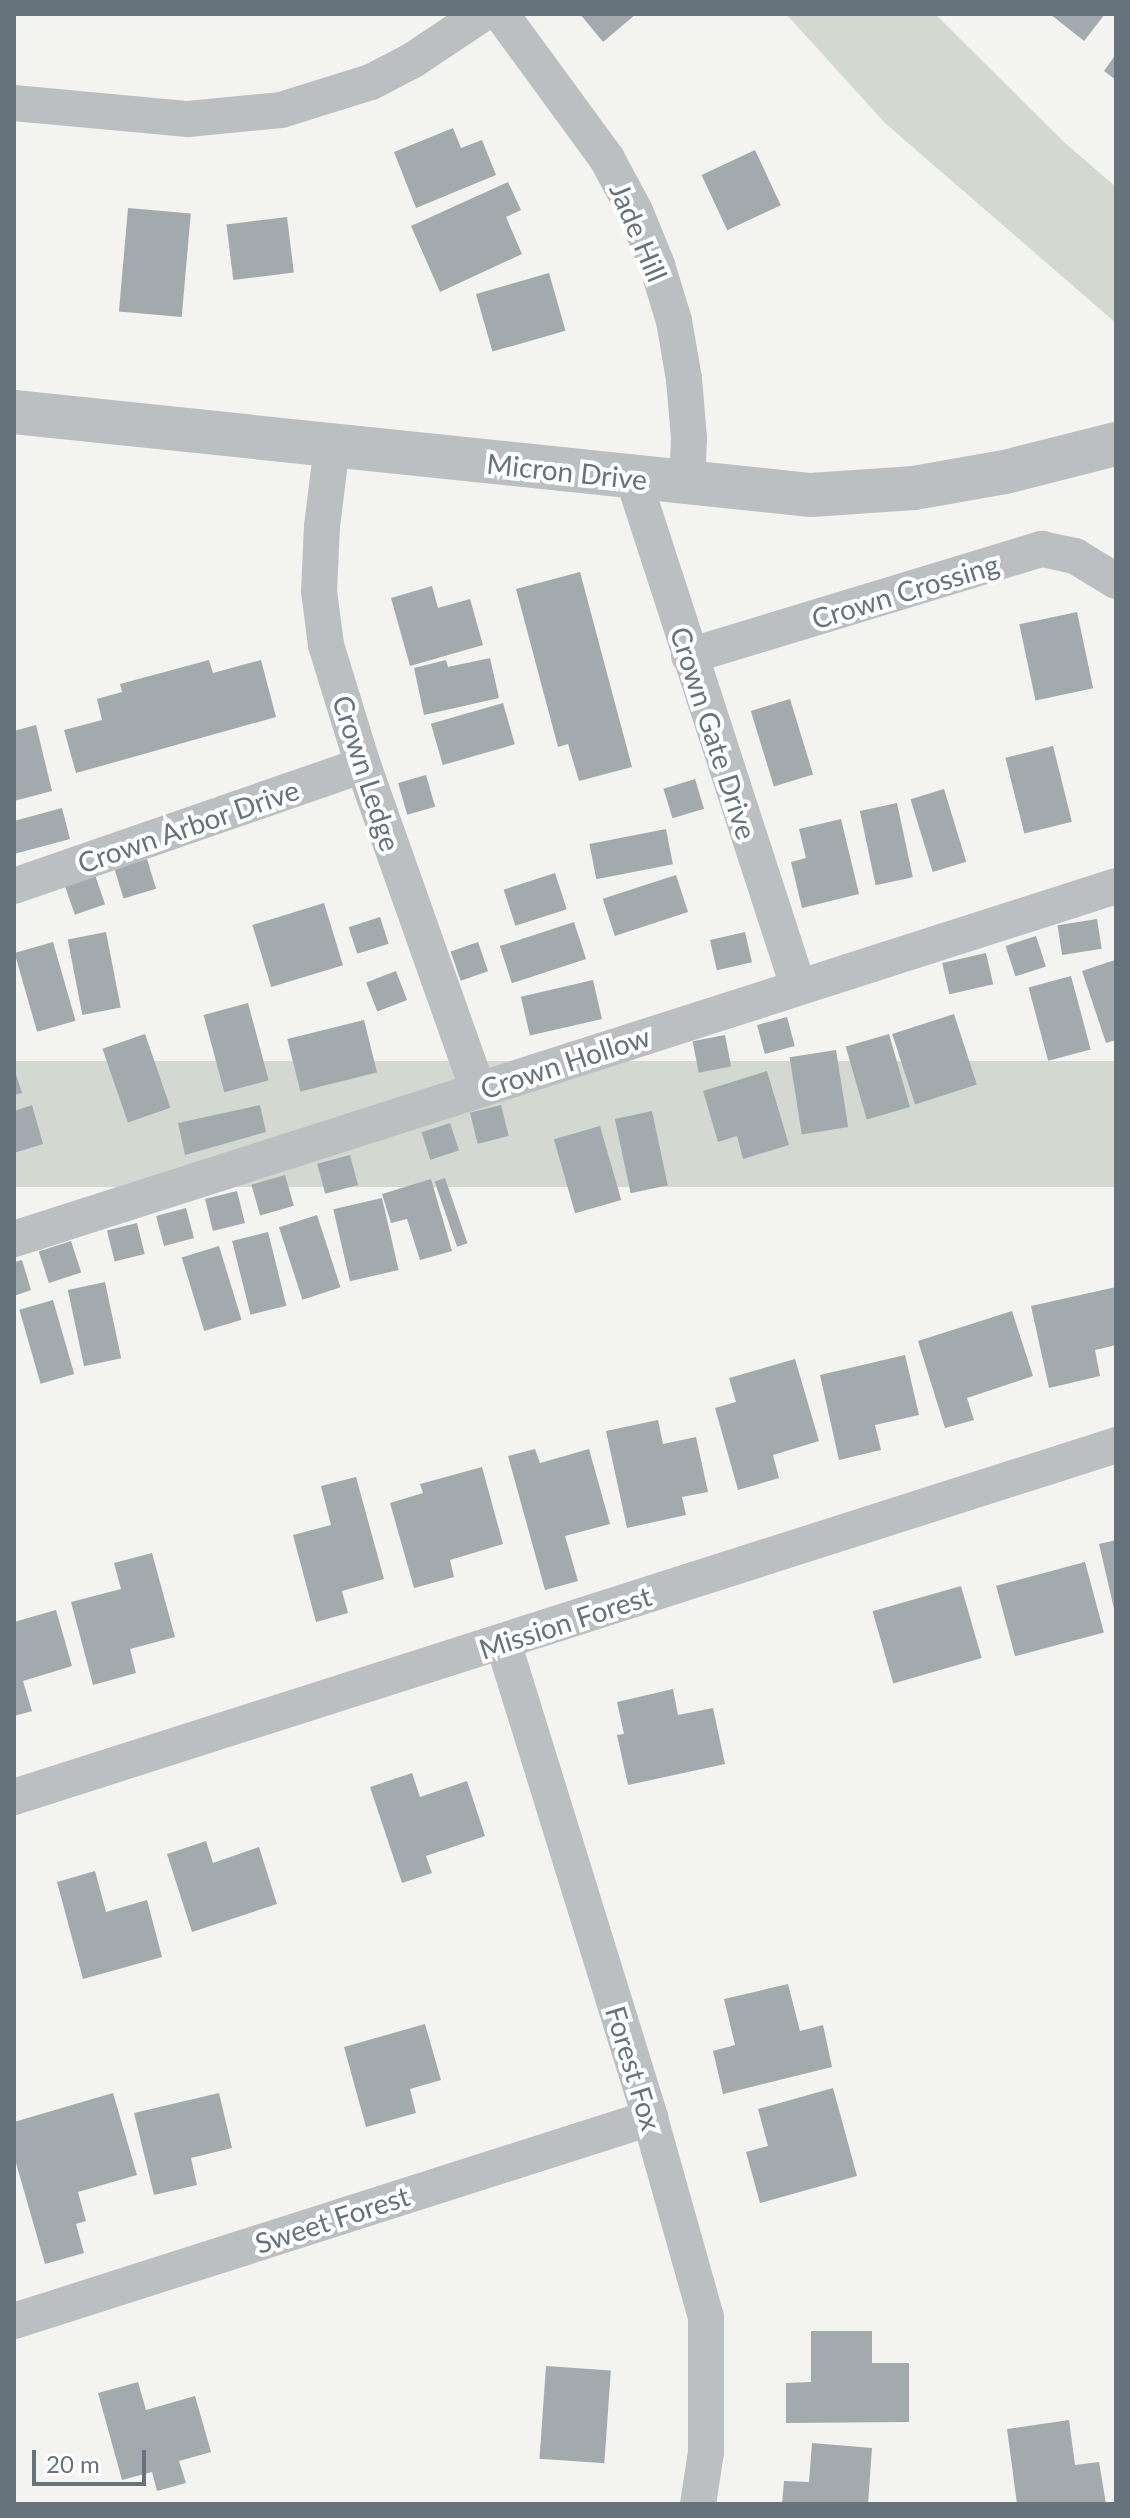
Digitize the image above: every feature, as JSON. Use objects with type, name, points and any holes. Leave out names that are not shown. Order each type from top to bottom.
[{"type":"street","points":[[14,103],[188,119],[281,110],[371,82],[413,60],[482,14]]},
{"type":"street","name":"Jade Hill","points":[[501,14],[607,159],[635,211],[657,265],[674,321],[684,379],[689,438],[687,485]]},
{"type":"street","name":"Micron Drive","points":[[14,412],[687,485],[811,495],[914,488],[1005,472],[1116,444]]},
{"type":"street","name":"Crown Ledge","points":[[332,445],[322,526],[319,591],[326,645],[363,765],[478,1090]]},
{"type":"street","name":"Crown Gate Drive","points":[[633,478],[798,986]]},
{"type":"street","name":"Crown Crossing","points":[[689,656],[1042,549],[1075,556],[1116,581]]},
{"type":"street","name":"Crown Arbor Drive","points":[[14,886],[363,765]]},
{"type":"street","name":"Crown Hollow","points":[[14,1239],[1116,886]]},
{"type":"street","name":"Mission Forest","points":[[14,1797],[1116,1445]]},
{"type":"street","name":"Forest Fox","points":[[503,1642],[650,2118],[706,2317],[706,2452],[698,2504]]},
{"type":"street","name":"Sweet Forest","points":[[14,2321],[650,2118]]},
{"type":"shaded area","points":[[786,14],[935,14],[1065,143],[1116,187],[1116,323],[885,123]]},
{"type":"shaded area","points":[[14,1061],[1116,1061],[1116,1187],[14,1187]]},
{"type":"building","points":[[580,14],[636,14],[603,42]]},
{"type":"building","points":[[1050,14],[1105,14],[1084,41]]},
{"type":"building","points":[[1116,54],[1116,80],[1104,71]]},
{"type":"building","points":[[453,128],[461,148],[482,140],[496,175],[416,208],[394,152]]},
{"type":"building","points":[[755,150],[781,205],[727,230],[702,175]]},
{"type":"building","points":[[508,182],[521,210],[506,217],[522,254],[440,292],[411,226]]},
{"type":"building","points":[[128,208],[191,213],[182,317],[119,312]]},
{"type":"building","points":[[287,217],[294,273],[233,280],[226,224]]},
{"type":"building","points":[[549,273],[566,331],[492,352],[476,294]]},
{"type":"building","points":[[580,572],[632,767],[579,781],[568,744],[558,747],[516,589]]},
{"type":"building","points":[[432,586],[438,608],[470,599],[483,645],[410,666],[391,598]]},
{"type":"building","points":[[1077,612],[1093,688],[1036,701],[1019,624]]},
{"type":"building","points":[[490,658],[499,698],[424,715],[414,668],[446,660],[448,667]]},
{"type":"building","points":[[209,660],[213,673],[261,660],[276,717],[76,773],[64,730],[102,720],[97,699],[122,692],[120,684]]},
{"type":"building","points":[[790,699],[813,775],[774,787],[751,711]]},
{"type":"building","points":[[503,703],[515,744],[443,765],[431,724]]},
{"type":"building","points":[[36,725],[52,791],[14,801],[14,731]]},
{"type":"building","points":[[1053,746],[1072,822],[1024,834],[1005,758]]},
{"type":"building","points":[[426,775],[435,807],[407,815],[398,783]]},
{"type":"building","points":[[695,779],[704,809],[673,818],[663,789]]},
{"type":"building","points":[[944,789],[966,862],[933,872],[911,799]]},
{"type":"building","points":[[897,803],[913,877],[876,885],[860,811]]},
{"type":"building","points":[[62,808],[70,839],[14,854],[14,821]]},
{"type":"building","points":[[841,819],[859,894],[802,908],[791,862],[806,858],[799,829]]},
{"type":"building","points":[[666,829],[673,864],[596,879],[589,844]]},
{"type":"building","points":[[147,859],[156,889],[124,899],[114,869]]},
{"type":"building","points":[[555,873],[567,909],[515,926],[504,890]]},
{"type":"building","points":[[95,875],[105,904],[75,915],[65,885]]},
{"type":"building","points":[[676,875],[688,912],[615,936],[603,899]]},
{"type":"building","points":[[324,903],[343,965],[271,987],[252,925]]},
{"type":"building","points":[[380,917],[389,944],[357,954],[349,927]]},
{"type":"building","points":[[1097,919],[1102,949],[1062,955],[1057,925]]},
{"type":"building","points":[[574,922],[586,959],[512,983],[500,946]]},
{"type":"building","points":[[106,932],[121,1008],[82,1015],[68,939]]},
{"type":"building","points":[[745,932],[752,962],[717,970],[710,940]]},
{"type":"building","points":[[1036,936],[1046,966],[1015,976],[1006,946]]},
{"type":"building","points":[[53,942],[76,1021],[37,1032],[15,953]]},
{"type":"building","points":[[478,942],[488,971],[461,981],[451,951]]},
{"type":"building","points":[[986,953],[993,984],[949,994],[942,963]]},
{"type":"building","points":[[1115,960],[1116,1040],[1106,1043],[1082,971]]},
{"type":"building","points":[[396,971],[407,1000],[377,1011],[366,982]]},
{"type":"building","points":[[1071,976],[1091,1049],[1048,1061],[1028,987]]},
{"type":"building","points":[[593,980],[602,1019],[530,1036],[521,997]]},
{"type":"building","points":[[248,1003],[269,1080],[224,1092],[204,1015]]},
{"type":"building","points":[[954,1014],[977,1084],[915,1104],[892,1034]]},
{"type":"building","points":[[787,1017],[795,1046],[765,1054],[757,1025]]},
{"type":"building","points":[[364,1020],[377,1072],[300,1092],[287,1039]]},
{"type":"building","points":[[145,1034],[170,1108],[128,1122],[102,1049]]},
{"type":"building","points":[[889,1034],[910,1107],[867,1119],[846,1046]]},
{"type":"building","points":[[725,1035],[731,1066],[699,1073],[693,1041]]},
{"type":"building","points":[[836,1050],[848,1127],[802,1134],[790,1057]]},
{"type":"building","points":[[14,1068],[22,1093],[14,1095]]},
{"type":"building","points":[[767,1071],[789,1145],[743,1159],[737,1136],[718,1142],[703,1091]]},
{"type":"building","points":[[32,1105],[43,1144],[14,1153],[14,1111]]},
{"type":"building","points":[[260,1105],[266,1132],[185,1155],[178,1123]]},
{"type":"building","points":[[501,1105],[509,1136],[478,1144],[470,1113]]},
{"type":"building","points":[[652,1111],[668,1185],[631,1193],[615,1119]]},
{"type":"building","points":[[450,1123],[459,1151],[430,1160],[421,1132]]},
{"type":"building","points":[[600,1126],[621,1200],[575,1213],[554,1139]]},
{"type":"building","points":[[350,1155],[358,1185],[325,1194],[317,1164]]},
{"type":"building","points":[[285,1175],[294,1206],[260,1215],[251,1185]]},
{"type":"building","points":[[445,1178],[467,1243],[457,1247],[435,1182]]},
{"type":"building","points":[[431,1179],[452,1251],[420,1260],[407,1219],[391,1223],[382,1194]]},
{"type":"building","points":[[237,1191],[245,1223],[213,1231],[205,1199]]},
{"type":"building","points":[[382,1198],[399,1270],[350,1281],[333,1209]]},
{"type":"building","points":[[186,1208],[194,1238],[164,1246],[156,1216]]},
{"type":"building","points":[[317,1215],[340,1287],[302,1300],[279,1227]]},
{"type":"building","points":[[137,1223],[145,1254],[115,1262],[107,1230]]},
{"type":"building","points":[[268,1232],[286,1306],[250,1315],[232,1241]]},
{"type":"building","points":[[71,1241],[81,1272],[49,1283],[39,1252]]},
{"type":"building","points":[[219,1246],[242,1320],[204,1331],[182,1257]]},
{"type":"building","points":[[22,1260],[31,1290],[14,1296],[14,1262]]},
{"type":"building","points":[[105,1282],[121,1358],[84,1366],[68,1290]]},
{"type":"building","points":[[1116,1287],[1116,1345],[1095,1350],[1100,1376],[1049,1388],[1031,1306]]},
{"type":"building","points":[[53,1300],[74,1374],[41,1384],[19,1310]]},
{"type":"building","points":[[1012,1311],[1033,1376],[967,1398],[974,1420],[945,1428],[918,1341]]},
{"type":"building","points":[[905,1355],[919,1415],[875,1425],[881,1450],[839,1460],[820,1375]]},
{"type":"building","points":[[795,1359],[819,1441],[773,1455],[779,1478],[738,1490],[715,1408],[736,1402],[729,1378]]},
{"type":"building","points":[[658,1420],[663,1444],[696,1437],[708,1492],[682,1497],[686,1515],[627,1528],[606,1431]]},
{"type":"building","points":[[535,1449],[540,1463],[589,1449],[610,1524],[565,1536],[578,1581],[545,1590],[508,1456]]},
{"type":"building","points":[[482,1467],[503,1544],[450,1560],[454,1577],[414,1588],[390,1503],[423,1493],[420,1484]]},
{"type":"building","points":[[356,1477],[384,1579],[342,1591],[348,1613],[316,1622],[293,1535],[331,1525],[321,1486]]},
{"type":"building","points":[[1116,1540],[1116,1613],[1115,1613],[1099,1544]]},
{"type":"building","points":[[152,1553],[175,1637],[130,1649],[136,1673],[93,1685],[71,1602],[121,1589],[114,1563]]},
{"type":"building","points":[[1085,1562],[1104,1633],[1015,1656],[996,1586]]},
{"type":"building","points":[[961,1586],[982,1658],[893,1683],[873,1611]]},
{"type":"building","points":[[56,1610],[72,1666],[23,1681],[32,1711],[14,1716],[14,1622]]},
{"type":"building","points":[[673,1689],[678,1715],[713,1708],[725,1764],[628,1785],[617,1735],[624,1734],[617,1702]]},
{"type":"building","points":[[412,1773],[420,1797],[467,1781],[485,1836],[426,1856],[432,1873],[402,1883],[370,1787]]},
{"type":"building","points":[[206,1841],[213,1863],[259,1847],[277,1904],[192,1932],[167,1854]]},
{"type":"building","points":[[95,1871],[106,1912],[147,1900],[162,1957],[83,1979],[57,1882]]},
{"type":"building","points":[[788,1984],[800,2031],[823,2025],[832,2067],[723,2094],[713,2051],[735,2045],[724,1999]]},
{"type":"building","points":[[425,2024],[441,2080],[410,2089],[416,2113],[366,2127],[344,2047]]},
{"type":"building","points":[[833,2088],[857,2176],[760,2203],[746,2152],[768,2146],[758,2109]]},
{"type":"building","points":[[113,2093],[137,2175],[78,2192],[86,2221],[76,2224],[84,2253],[45,2264],[14,2156],[14,2122]]},
{"type":"building","points":[[219,2093],[232,2148],[191,2158],[197,2185],[154,2195],[134,2113]]},
{"type":"building","points":[[811,2331],[872,2331],[872,2363],[909,2363],[909,2422],[786,2423],[786,2383],[811,2382]]},
{"type":"building","points":[[546,2366],[611,2371],[604,2463],[540,2459]]},
{"type":"building","points":[[138,2382],[146,2410],[195,2396],[211,2452],[179,2461],[186,2483],[157,2491],[152,2472],[122,2480],[98,2393]]},
{"type":"building","points":[[1069,2420],[1075,2465],[1099,2462],[1106,2504],[1017,2504],[1007,2429]]},
{"type":"building","points":[[812,2443],[872,2448],[868,2504],[782,2504],[784,2481],[809,2482]]}]
